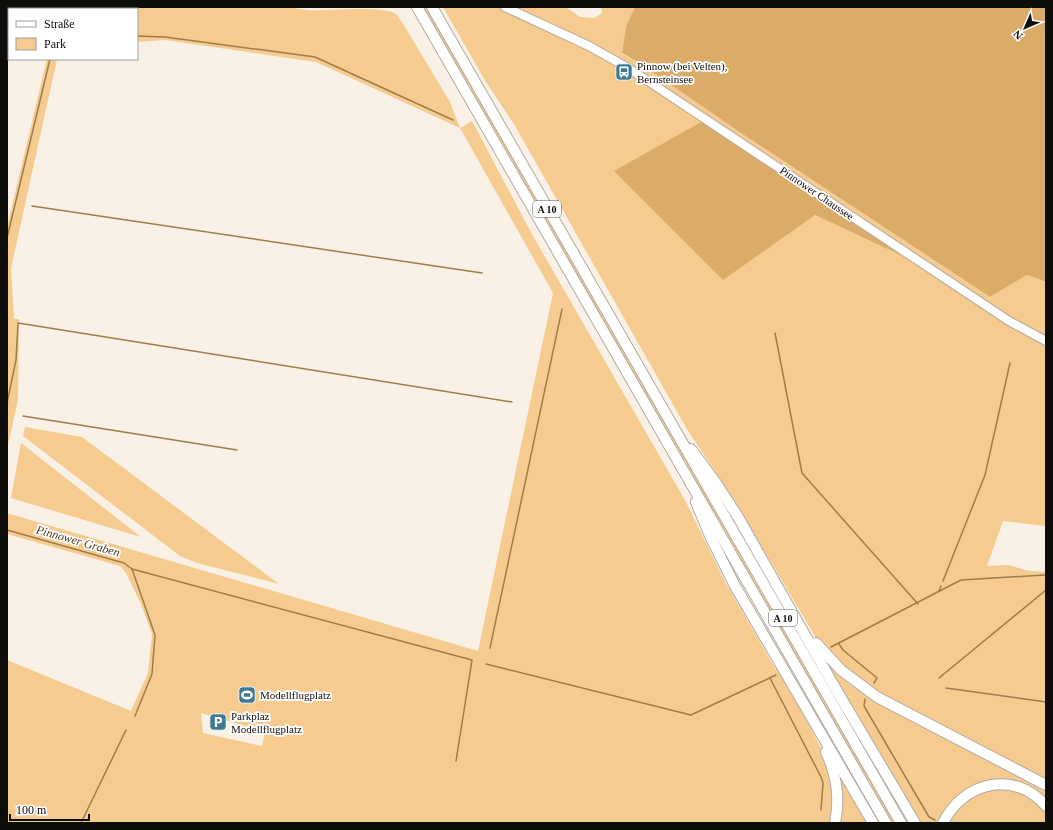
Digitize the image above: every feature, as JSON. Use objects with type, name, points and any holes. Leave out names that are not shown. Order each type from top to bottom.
[{"type":"highway","name":"A 10","points":[[417,7],[886,823]]},
{"type":"highway","name":"A 10","points":[[432,7],[901,823]]},
{"type":"highway","points":[[665,414],[728,501],[915,823]]},
{"type":"highway","points":[[683,469],[717,551],[735,586],[795,690],[825,750],[834,772],[838,794],[835,823]]},
{"type":"highway","points":[[776,583],[806,630],[821,650],[841,670],[866,690],[1046,785]]},
{"type":"highway","points":[[795,690],[807,708],[873,823]]},
{"type":"highway","points":[[943,823],[952,807],[962,797],[976,789],[993,785],[1007,785],[1022,789],[1037,797],[1046,806]]},
{"type":"main road","name":"Pinnower Chaussee","points":[[504,7],[589,46],[636,73],[1009,320],[1046,341]]},
{"type":"green space","points":[[290,7],[311,10],[372,9],[390,12],[396,14],[402,22],[450,102],[460,128],[316,62],[165,40],[138,42],[138,8],[72,8]]},
{"type":"green space","points":[[422,7],[426,7],[896,823],[892,823]]},
{"type":"green space","points":[[443,7],[566,7],[580,17],[595,18],[602,13],[601,7],[635,7],[626,26],[622,54],[639,63],[738,131],[990,297],[1027,275],[1046,282],[1046,526],[1003,521],[987,566],[1008,565],[1029,571],[1046,572],[1046,779],[871,688],[849,672],[820,645],[735,501],[688,431],[514,124],[486,82]],"holes":[[[703,121],[905,257],[815,215]]]},
{"type":"green space","points":[[47,60],[57,60],[11,268],[14,319],[19,319],[18,400],[7,449],[7,227]]},
{"type":"green space","points":[[472,121],[533,236],[686,502],[724,580],[775,668],[782,676],[823,752],[834,786],[831,823],[7,823],[7,660],[131,711],[148,673],[152,634],[140,602],[126,573],[120,566],[7,534],[7,513],[478,651],[553,293],[460,128]],"holes":[[[201,713],[265,732],[262,746],[203,733]]]},
{"type":"green space","points":[[25,427],[82,437],[279,584],[197,563],[180,556],[23,436]]},
{"type":"green space","points":[[21,443],[141,537],[11,498]]},
{"type":"green space","points":[[823,660],[852,686],[869,697],[1046,791],[1046,801],[1019,784],[965,791],[951,803],[940,823],[917,823]]},
{"type":"green space","points":[[833,759],[870,823],[838,823]]},
{"type":"green space","points":[[1000,788],[1022,792],[1042,807],[1046,812],[1046,823],[947,823],[951,815],[972,795]]},
{"type":"shaded area","points":[[635,7],[1046,7],[1046,282],[1027,275],[990,297],[738,131],[622,53],[626,26]]},
{"type":"shaded area","points":[[703,121],[909,259],[815,215],[723,280],[614,171]]},
{"type":"waterway","points":[[138,36],[165,37],[315,57],[453,120]]},
{"type":"waterway","points":[[7,238],[50,60]]},
{"type":"waterway","points":[[32,206],[482,273]]},
{"type":"waterway","points":[[490,648],[562,309]]},
{"type":"waterway","points":[[7,403],[16,360],[18,323],[512,402]]},
{"type":"waterway","points":[[775,333],[802,473],[918,604]]},
{"type":"waterway","points":[[943,581],[985,475],[1010,363]]},
{"type":"waterway","points":[[23,416],[237,450]]},
{"type":"waterway","name":"Pinnower Graben","points":[[7,530],[124,563],[132,569],[155,635],[152,674],[135,716]]},
{"type":"waterway","points":[[132,569],[472,660],[456,761]]},
{"type":"waterway","points":[[831,647],[961,580],[1045,575]]},
{"type":"waterway","points":[[939,591],[941,586]]},
{"type":"waterway","points":[[939,678],[1046,590]]},
{"type":"waterway","points":[[839,644],[843,650],[877,678],[874,683]]},
{"type":"waterway","points":[[486,664],[691,715],[776,675]]},
{"type":"waterway","points":[[770,678],[821,777],[823,783],[821,810]]},
{"type":"waterway","points":[[946,688],[1046,702]]},
{"type":"waterway","points":[[865,699],[864,706],[929,817],[935,820]]},
{"type":"waterway","name":"Pinnower Graben","points":[[81,823],[126,730]]},
{"type":"place","name":"Pinnow (bei Velten), Bernsteinsee","points":[[624,72]]},
{"type":"place","name":"Modellflugplatz","points":[[247,695]]},
{"type":"place","name":"Parkplaz Modellflugplatz","points":[[218,722]]}]
